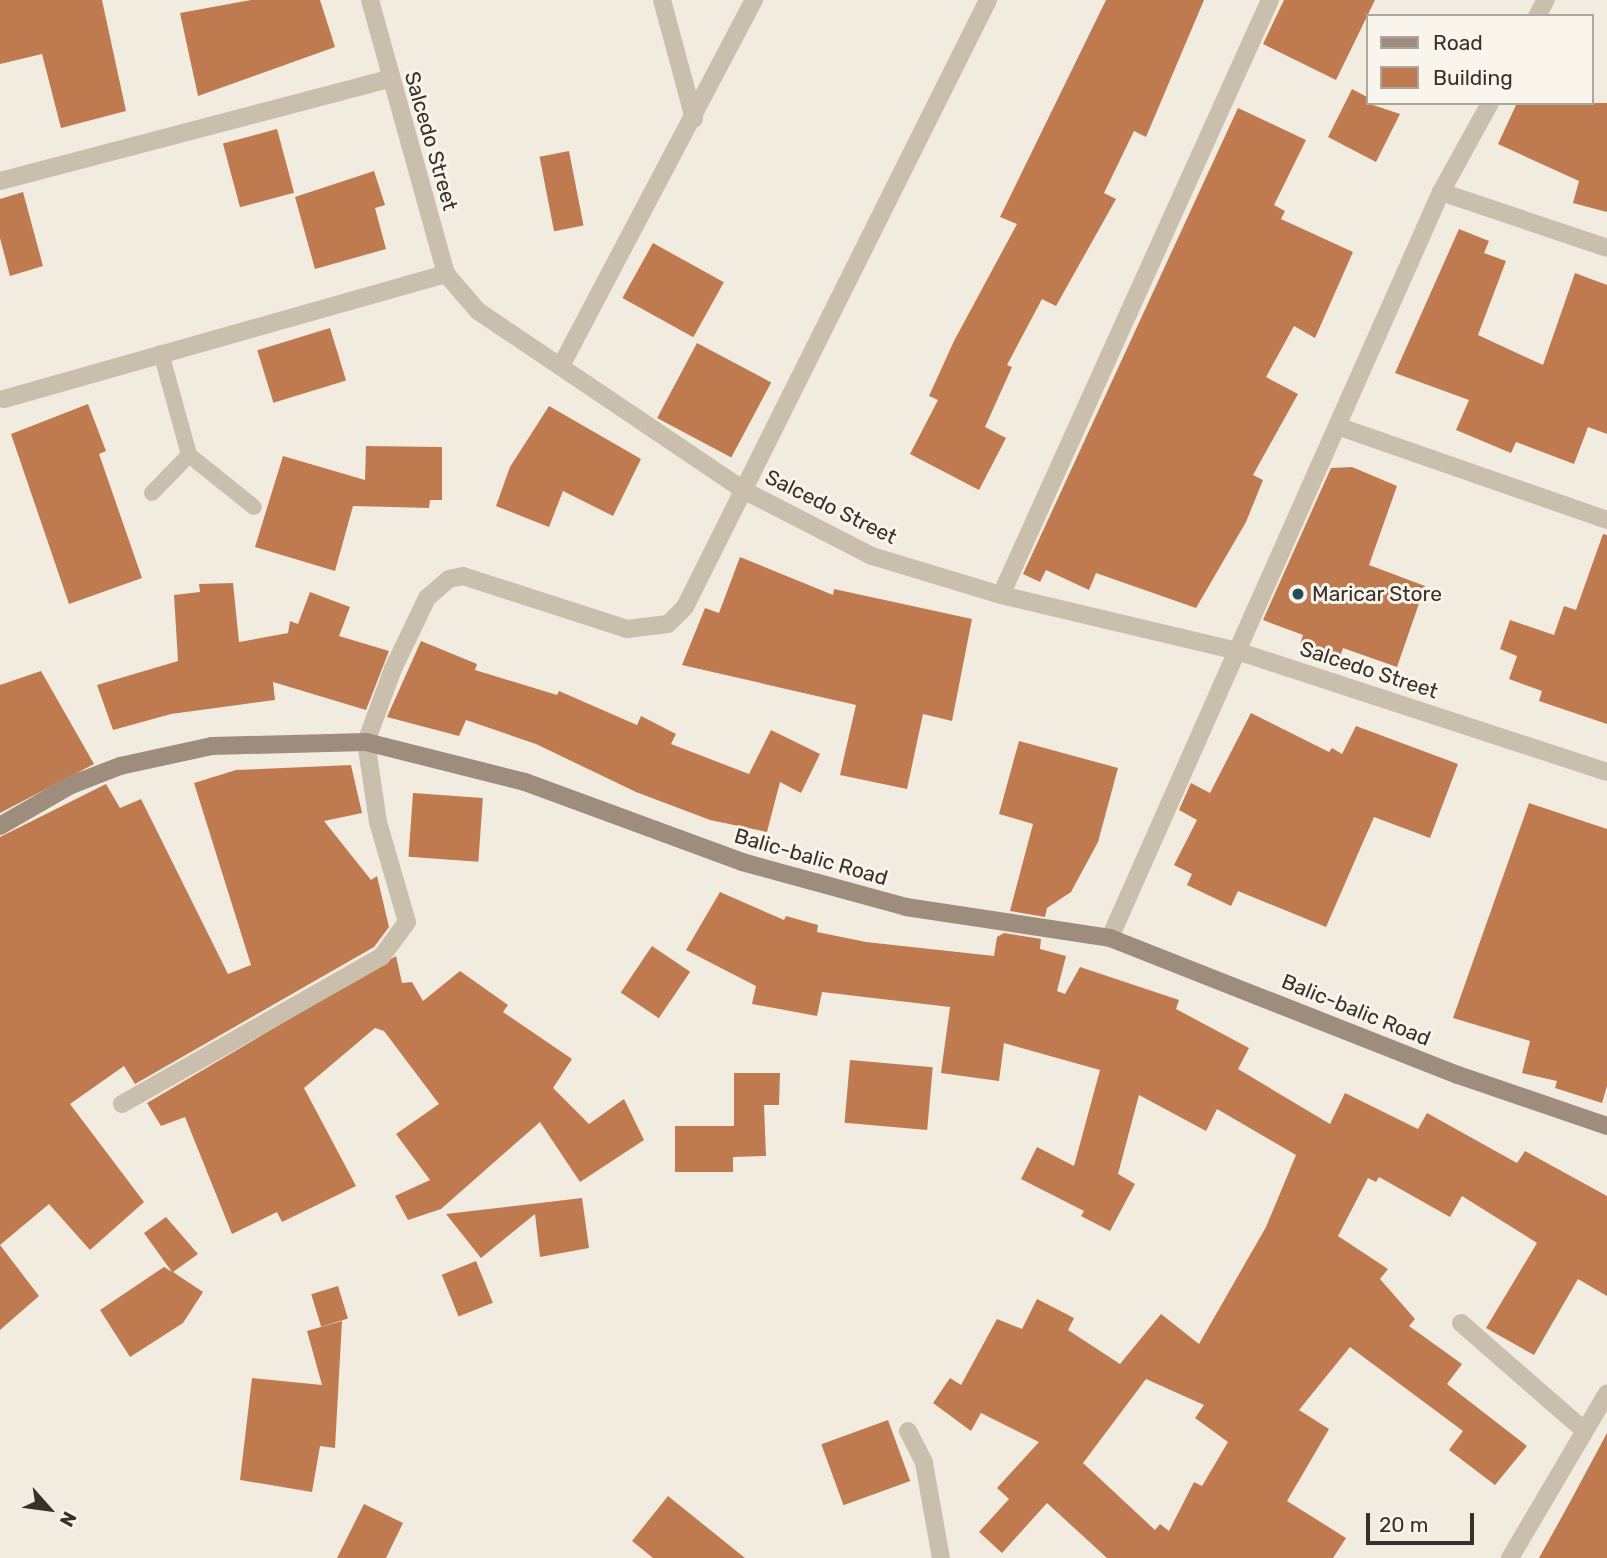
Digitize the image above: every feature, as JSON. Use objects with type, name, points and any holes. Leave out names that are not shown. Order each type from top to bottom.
[{"type":"main road","name":"Balic-balic Road","points":[[0,826],[71,785],[120,766],[212,746],[366,742],[525,782],[742,862],[906,908],[1110,938],[1458,1075],[1607,1126]]},
{"type":"street","name":"Salcedo Street","points":[[369,0],[389,79],[446,274],[478,312],[562,364],[745,491],[872,556],[1001,595],[1237,651],[1607,772]]},
{"type":"street","points":[[662,0],[694,119]]},
{"type":"street","points":[[562,364],[694,119],[754,0]]},
{"type":"street","points":[[122,1104],[382,956],[407,922],[378,822],[366,742],[393,669],[427,598],[449,579],[463,576],[626,629],[668,624],[685,607],[988,0]]},
{"type":"street","points":[[1001,595],[1270,0]]},
{"type":"street","points":[[0,181],[389,79]]},
{"type":"street","points":[[1110,938],[1340,427],[1441,192],[1489,105]]},
{"type":"street","points":[[1441,192],[1607,248]]},
{"type":"street","points":[[4,399],[446,274]]},
{"type":"street","points":[[1340,427],[1607,520]]},
{"type":"street","points":[[1461,1323],[1585,1431]]},
{"type":"street","points":[[1510,1558],[1607,1392]]},
{"type":"street","points":[[908,1431],[924,1463],[941,1558]]},
{"type":"lane","points":[[161,353],[189,455],[254,507]]},
{"type":"lane","points":[[152,493],[189,455]]},
{"type":"building","points":[[0,0],[102,0],[126,111],[61,128],[42,54],[0,64]]},
{"type":"building","points":[[251,0],[320,0],[335,47],[198,96],[180,13]]},
{"type":"building","points":[[1106,0],[1204,0],[1146,137],[1134,131],[1104,193],[1116,199],[1056,306],[1042,299],[1007,365],[1012,367],[985,427],[1006,438],[979,490],[910,454],[938,400],[929,396],[954,341],[1017,224],[1000,217]]},
{"type":"building","points":[[1284,0],[1375,0],[1336,80],[1263,44]]},
{"type":"building","points":[[1352,89],[1366,96],[1366,105],[1400,114],[1376,162],[1328,137]]},
{"type":"building","points":[[1607,103],[1607,212],[1573,203],[1579,181],[1498,144],[1516,105]]},
{"type":"building","points":[[1238,108],[1306,140],[1274,205],[1285,211],[1281,219],[1353,252],[1315,338],[1294,326],[1266,377],[1298,394],[1253,475],[1263,480],[1246,522],[1196,608],[1096,573],[1089,590],[1046,570],[1040,582],[1023,574]]},
{"type":"building","points":[[277,129],[294,193],[240,207],[223,143]]},
{"type":"building","points":[[569,151],[584,226],[554,231],[540,157]]},
{"type":"building","points":[[374,171],[385,205],[375,208],[386,249],[315,269],[295,197]]},
{"type":"building","points":[[23,192],[43,266],[10,276],[0,238],[0,199]]},
{"type":"building","points":[[1459,229],[1489,241],[1484,253],[1506,261],[1478,335],[1543,365],[1575,273],[1607,285],[1607,434],[1588,427],[1574,464],[1516,442],[1511,453],[1456,430],[1469,400],[1395,373]]},
{"type":"building","points":[[653,243],[724,282],[693,337],[622,298]]},
{"type":"building","points":[[330,328],[346,381],[273,403],[257,350]]},
{"type":"building","points":[[697,343],[771,382],[731,457],[657,418]]},
{"type":"building","points":[[88,404],[106,451],[99,454],[142,578],[69,604],[11,434]]},
{"type":"building","points":[[549,406],[641,459],[613,516],[563,491],[549,527],[496,506],[510,467]]},
{"type":"building","points":[[366,446],[442,447],[442,500],[430,500],[429,508],[353,506],[335,571],[255,547],[283,456],[365,480]]},
{"type":"building","points":[[1352,467],[1397,486],[1369,565],[1425,586],[1397,667],[1343,648],[1340,657],[1300,644],[1303,635],[1263,620],[1331,468]]},
{"type":"building","points":[[1603,534],[1607,535],[1607,724],[1539,701],[1542,691],[1509,679],[1517,656],[1500,649],[1510,620],[1554,635],[1564,606],[1576,610]]},
{"type":"building","points":[[740,557],[833,595],[834,589],[972,619],[952,721],[923,714],[907,789],[840,775],[856,705],[682,665],[705,608],[719,613]]},
{"type":"building","points":[[233,583],[239,642],[288,633],[290,621],[298,624],[310,592],[350,607],[339,636],[389,651],[366,710],[273,682],[275,700],[171,714],[113,730],[97,685],[178,661],[174,595],[200,592],[199,584]]},
{"type":"building","points":[[421,641],[477,664],[475,670],[557,695],[559,691],[637,725],[641,716],[676,734],[671,744],[749,774],[771,730],[820,754],[801,793],[780,782],[767,832],[710,820],[636,792],[536,744],[466,720],[459,736],[387,717]]},
{"type":"building","points":[[41,671],[94,764],[0,813],[0,685]]},
{"type":"building","points":[[1251,713],[1329,752],[1332,748],[1342,754],[1356,726],[1458,764],[1430,838],[1374,817],[1326,927],[1238,891],[1231,906],[1187,885],[1192,874],[1174,865],[1197,820],[1179,810],[1191,783],[1210,793]]},
{"type":"building","points":[[1019,741],[1118,768],[1098,842],[1071,892],[1047,908],[1045,917],[1010,911],[1033,824],[999,814]]},
{"type":"building","points":[[351,765],[362,813],[324,821],[371,880],[377,876],[389,927],[374,947],[135,1084],[124,1066],[70,1104],[144,1202],[90,1250],[49,1204],[0,1245],[0,837],[106,784],[120,808],[141,799],[228,974],[251,965],[194,783],[236,770]]},
{"type":"building","points":[[413,793],[483,798],[478,862],[409,857]]},
{"type":"building","points":[[1529,803],[1607,829],[1607,1086],[1602,1103],[1555,1088],[1557,1081],[1522,1073],[1530,1041],[1453,1018]]},
{"type":"building","points":[[720,892],[784,920],[786,916],[818,925],[817,932],[866,942],[994,956],[997,937],[1004,933],[1041,939],[1040,949],[1066,956],[1057,991],[1065,994],[1080,967],[1179,1000],[1176,1009],[1249,1048],[1238,1069],[1330,1124],[1345,1093],[1418,1129],[1427,1113],[1517,1163],[1525,1151],[1607,1196],[1607,1296],[1578,1279],[1534,1355],[1486,1328],[1537,1243],[1462,1196],[1450,1217],[1379,1177],[1376,1182],[1368,1178],[1338,1236],[1388,1269],[1380,1279],[1415,1319],[1409,1326],[1462,1364],[1447,1384],[1527,1446],[1495,1485],[1449,1450],[1463,1431],[1350,1347],[1299,1410],[1329,1429],[1287,1501],[1346,1538],[1333,1558],[1107,1558],[1047,1503],[1002,1553],[979,1532],[1009,1499],[997,1488],[1039,1442],[981,1413],[971,1431],[933,1403],[950,1378],[961,1385],[997,1319],[1022,1329],[1037,1299],[1074,1318],[1068,1330],[1120,1364],[1161,1314],[1199,1344],[1266,1227],[1296,1155],[1217,1109],[1206,1131],[1139,1095],[1118,1174],[1135,1184],[1110,1231],[1081,1216],[1084,1211],[1021,1179],[1037,1147],[1074,1166],[1100,1070],[1004,1043],[999,1081],[941,1073],[950,1007],[822,992],[817,1016],[752,1004],[756,986],[686,950]],"holes":[[[1146,1379],[1204,1405],[1195,1418],[1228,1442],[1202,1486],[1194,1482],[1169,1531],[1160,1524],[1155,1530],[1083,1463]]]},
{"type":"building","points":[[652,946],[690,972],[659,1018],[621,992]]},
{"type":"building","points":[[396,956],[402,983],[412,982],[423,1001],[460,971],[508,1005],[503,1012],[572,1059],[553,1088],[589,1124],[624,1099],[644,1140],[580,1182],[540,1122],[441,1209],[408,1220],[395,1196],[430,1180],[396,1134],[439,1104],[384,1031],[375,1028],[304,1088],[356,1186],[282,1222],[277,1212],[232,1234],[185,1117],[161,1126],[147,1103]]},
{"type":"building","points":[[850,1060],[933,1067],[927,1130],[845,1123]]},
{"type":"building","points":[[734,1073],[780,1073],[779,1105],[764,1105],[766,1156],[733,1157],[733,1172],[675,1172],[675,1126],[734,1126]]},
{"type":"building","points":[[582,1198],[589,1248],[540,1257],[535,1214],[481,1258],[446,1214]]},
{"type":"building","points":[[166,1217],[198,1254],[173,1272],[203,1292],[183,1323],[130,1357],[100,1310],[164,1267],[172,1272],[144,1233]]},
{"type":"building","points":[[0,1245],[39,1296],[0,1330]]},
{"type":"building","points":[[476,1261],[493,1303],[459,1317],[442,1275]]},
{"type":"building","points":[[338,1286],[348,1319],[321,1327],[311,1294]]},
{"type":"building","points":[[342,1321],[335,1448],[320,1446],[312,1492],[240,1480],[252,1378],[322,1385],[307,1331]]},
{"type":"building","points":[[888,1420],[910,1481],[844,1505],[821,1444]]},
{"type":"building","points":[[1607,1433],[1607,1558],[1539,1558],[1570,1502]]},
{"type":"building","points":[[668,1496],[745,1558],[653,1558],[632,1541]]},
{"type":"building","points":[[364,1504],[403,1523],[386,1558],[337,1558]]},
{"type":"place","name":"Maricar Store","points":[[1298,594]]}]
